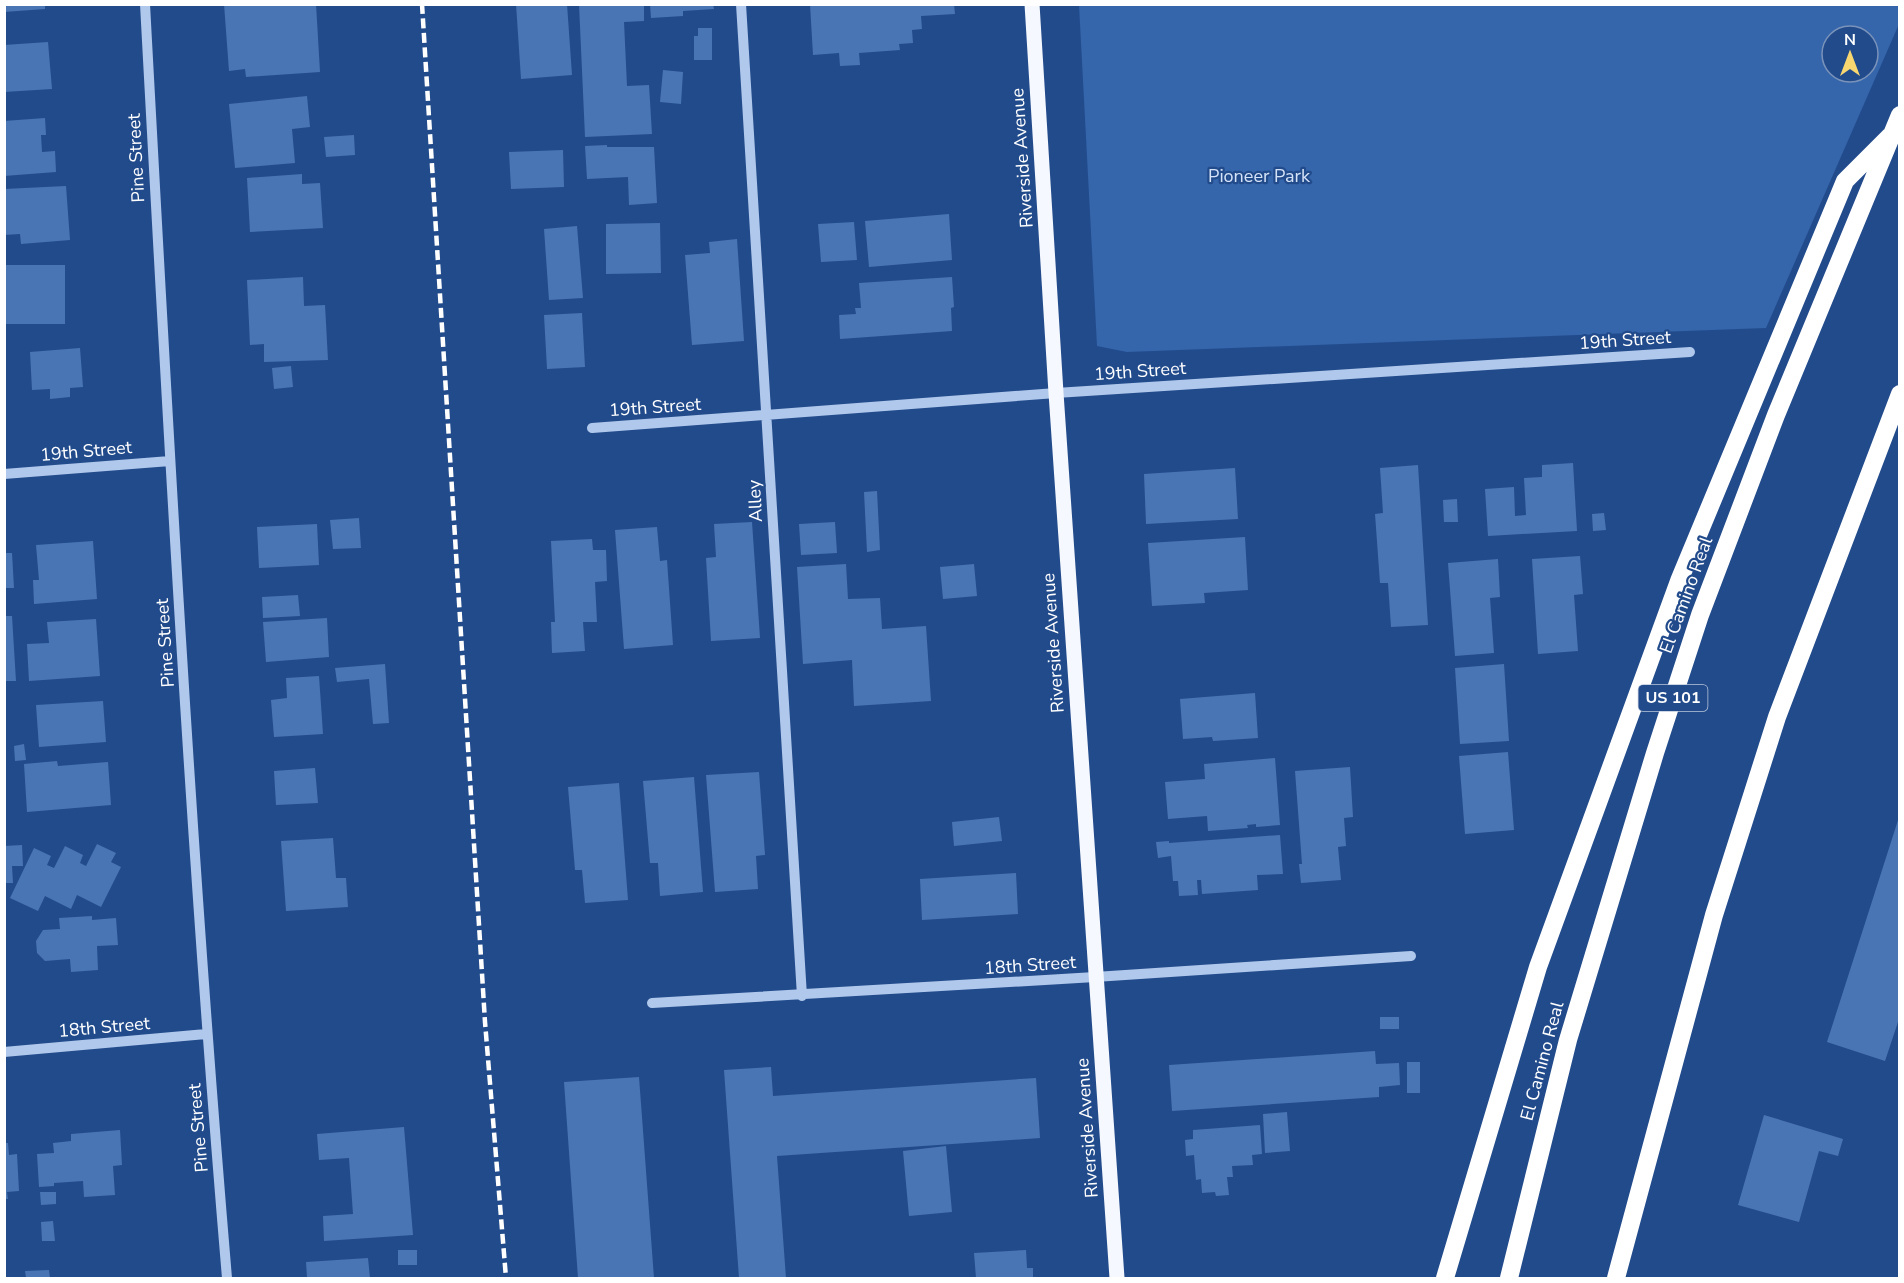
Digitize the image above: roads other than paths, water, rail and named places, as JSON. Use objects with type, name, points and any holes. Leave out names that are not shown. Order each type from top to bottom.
[{"type":"highway","name":"El Camino Real","points":[[1509,1278],[1568,1040],[1655,753],[1700,615],[1776,415],[1899,115]]},
{"type":"highway","points":[[1445,1278],[1538,967],[1679,581],[1845,181],[1890,136]]},
{"type":"highway","points":[[1616,1278],[1714,915],[1777,717],[1899,394]]},
{"type":"main road","name":"Riverside Avenue","points":[[1032,4],[1056,393],[1117,1278]]},
{"type":"street","name":"Pine Street","points":[[145,4],[170,461],[206,1034],[227,1278]]},
{"type":"street","name":"Alley","points":[[741,4],[801,996]]},
{"type":"street","name":"19th Street","points":[[592,428],[1056,393],[1690,352]]},
{"type":"street","name":"19th Street","points":[[4,474],[170,461]]},
{"type":"street","name":"18th Street","points":[[652,1003],[801,996],[1411,956]]},
{"type":"street","name":"18th Street","points":[[4,1052],[206,1034]]},
{"type":"railway","points":[[422,4],[485,1022],[506,1278]]},
{"type":"park label","name":"Pioneer Park","points":[[1259,176]]}]
